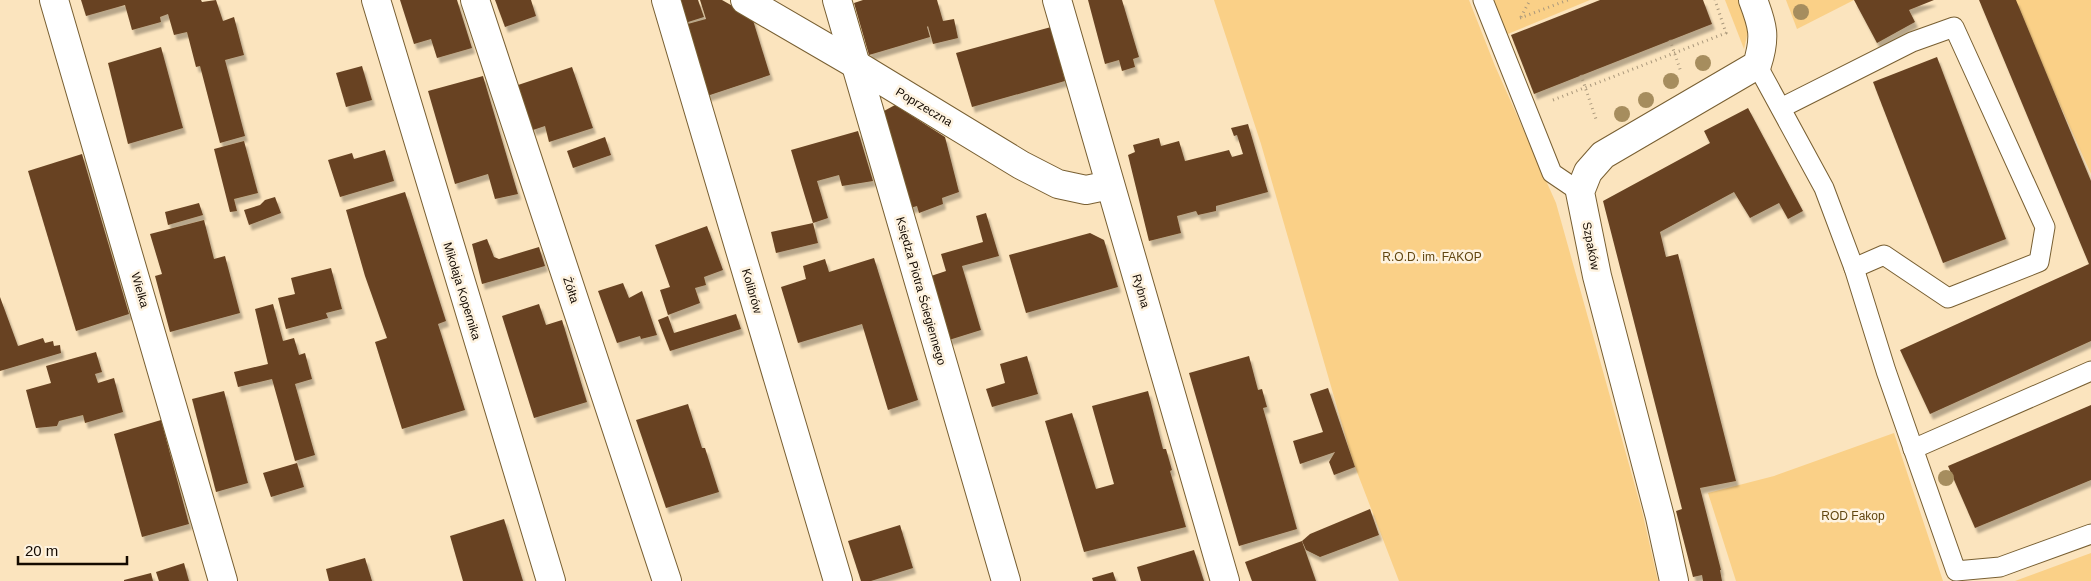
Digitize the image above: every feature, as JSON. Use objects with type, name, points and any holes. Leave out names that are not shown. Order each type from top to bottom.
[{"type":"street","name":"Wielka","points":[[54,0],[223,581]]},
{"type":"street","name":"Mikołaja Kopernika","points":[[376,0],[551,581]]},
{"type":"street","name":"Żółta","points":[[475,0],[667,581]]},
{"type":"street","name":"Kolibrów","points":[[666,0],[838,581]]},
{"type":"street","name":"Poprzeczna","points":[[745,0],[855,64],[1012,160],[1058,184],[1086,190],[1110,185]]},
{"type":"street","name":"Księdza Piotra Ściegiennego","points":[[837,0],[1006,581]]},
{"type":"street","name":"Rybna","points":[[1057,0],[1225,581]]},
{"type":"street","points":[[1580,192],[1588,172],[1603,155],[1757,65],[1763,47],[1763,28],[1753,0]]},
{"type":"street","name":"Szpaków","points":[[1580,192],[1597,276],[1660,517],[1674,581]]},
{"type":"lane","points":[[1483,0],[1552,173],[1580,192]]},
{"type":"lane","points":[[1781,108],[1912,42],[1954,27],[2045,227],[2039,262],[1948,298],[1884,255],[1854,268]]},
{"type":"lane","points":[[1757,65],[1824,188],[1854,268],[1913,449],[1956,570],[2000,567],[2091,534]]},
{"type":"lane","points":[[1913,449],[2091,371]]},
{"type":"path","points":[[1521,18],[1530,0]]},
{"type":"path","points":[[1494,28],[1568,0]]},
{"type":"path","points":[[1527,110],[1726,32],[1715,0]]},
{"type":"path","points":[[1670,40],[1674,53]]},
{"type":"path","points":[[1581,75],[1586,87]]},
{"type":"green space","name":"R.O.D. im. FAKOP","points":[[1214,0],[1469,0],[1495,66],[1556,203],[1642,511],[1658,581],[1399,581],[1352,459],[1261,144]]},
{"type":"green space","points":[[1483,0],[1590,0],[1498,38]]},
{"type":"green space","points":[[1725,0],[1740,0],[1749,27],[1744,49]]},
{"type":"green space","points":[[1786,0],[1854,0],[1797,29]]},
{"type":"green space","points":[[2013,0],[2091,0],[2091,174]]},
{"type":"green space","name":"ROD Fakop","points":[[1894,433],[1943,581],[1736,581],[1708,493],[1774,476]]},
{"type":"green space","points":[[2091,553],[2091,581],[2015,581]]},
{"type":"building","points":[[81,0],[201,0],[202,2],[216,0],[223,21],[234,17],[244,55],[225,60],[245,136],[220,143],[200,66],[196,67],[187,32],[174,35],[168,14],[160,17],[161,22],[132,30],[125,5],[86,16]]},
{"type":"building","points":[[400,0],[457,0],[472,48],[437,58],[431,39],[414,44]]},
{"type":"building","points":[[495,0],[531,0],[536,16],[505,27]]},
{"type":"building","points":[[678,0],[698,0],[704,17],[685,23]]},
{"type":"building","points":[[700,0],[722,0],[752,17],[770,75],[707,96],[684,25],[706,19]]},
{"type":"building","points":[[863,0],[937,0],[943,21],[954,19],[958,38],[933,44],[928,26],[930,37],[869,55],[854,3]]},
{"type":"building","points":[[1088,0],[1122,0],[1139,57],[1133,59],[1135,67],[1122,71],[1119,60],[1105,64]]},
{"type":"building","points":[[1600,0],[1703,0],[1712,24],[1534,94],[1511,35]]},
{"type":"building","points":[[1854,0],[1934,0],[1909,10],[1915,22],[1877,43]]},
{"type":"building","points":[[1979,0],[2016,0],[2091,181],[2091,341],[1930,414],[1900,350],[2089,264]]},
{"type":"building","points":[[1051,27],[1065,81],[972,107],[956,53]]},
{"type":"building","points":[[161,47],[183,128],[128,144],[108,63]]},
{"type":"building","points":[[1937,57],[2006,239],[1943,263],[1873,82]]},
{"type":"building","points":[[362,66],[372,100],[346,107],[336,73]]},
{"type":"building","points":[[572,67],[593,128],[549,142],[545,126],[533,130],[518,85]]},
{"type":"building","points":[[483,76],[518,194],[495,199],[488,174],[455,184],[428,91]]},
{"type":"building","points":[[895,105],[945,137],[959,192],[942,198],[943,204],[919,213],[917,206],[907,209],[884,111]]},
{"type":"building","points":[[1748,108],[1803,211],[1788,219],[1779,203],[1750,218],[1734,192],[1660,232],[1666,257],[1678,254],[1736,481],[1700,488],[1721,570],[1722,581],[1703,581],[1702,575],[1693,577],[1676,511],[1682,509],[1603,201],[1710,143],[1704,131]]},
{"type":"building","points":[[1248,124],[1268,192],[1216,206],[1216,211],[1198,215],[1196,211],[1177,216],[1181,233],[1149,241],[1128,155],[1135,152],[1133,145],[1159,138],[1161,146],[1179,141],[1185,161],[1229,150],[1232,157],[1243,154],[1237,135],[1234,136],[1231,128]]},
{"type":"building","points":[[858,131],[873,181],[842,186],[839,175],[817,181],[828,218],[813,223],[791,150]]},
{"type":"building","points":[[605,137],[611,155],[573,168],[567,151]]},
{"type":"building","points":[[244,141],[258,193],[234,199],[237,211],[230,212],[214,149]]},
{"type":"building","points":[[385,150],[394,181],[340,197],[328,160],[352,153],[354,159]]},
{"type":"building","points":[[82,154],[129,314],[76,331],[28,171]]},
{"type":"building","points":[[405,192],[446,321],[438,324],[465,410],[402,429],[375,342],[387,338],[365,276],[346,210]]},
{"type":"building","points":[[275,197],[281,213],[249,225],[244,210],[260,205],[265,200]]},
{"type":"building","points":[[199,203],[203,215],[168,225],[165,212]]},
{"type":"building","points":[[986,213],[999,256],[962,266],[981,330],[949,340],[931,276],[946,271],[941,254],[983,242],[976,216]]},
{"type":"building","points":[[204,220],[214,259],[225,256],[240,313],[170,332],[155,276],[162,274],[150,234]]},
{"type":"building","points":[[813,223],[818,243],[776,253],[771,232]]},
{"type":"building","points":[[707,226],[723,270],[704,277],[706,285],[695,288],[700,303],[668,315],[660,290],[670,287],[655,245]]},
{"type":"building","points":[[1090,233],[1104,240],[1118,287],[1026,313],[1009,255]]},
{"type":"building","points":[[487,239],[494,257],[499,259],[539,247],[545,266],[482,284],[472,244]]},
{"type":"building","points":[[874,258],[918,400],[888,410],[862,324],[798,343],[781,287],[806,279],[803,266],[825,259],[829,272]]},
{"type":"building","points":[[331,268],[342,309],[326,313],[328,318],[286,329],[278,298],[295,294],[291,278]]},
{"type":"building","points":[[623,283],[629,298],[642,291],[657,335],[641,339],[640,336],[617,343],[598,291]]},
{"type":"building","points":[[0,297],[18,346],[43,338],[45,343],[53,341],[54,346],[60,345],[61,353],[0,371]]},
{"type":"building","points":[[273,304],[283,341],[294,338],[299,355],[305,353],[312,379],[295,384],[315,455],[295,461],[272,379],[238,387],[234,372],[268,364],[255,309]]},
{"type":"building","points":[[539,304],[546,325],[562,320],[587,402],[534,418],[502,316]]},
{"type":"building","points":[[736,314],[741,329],[670,351],[658,320],[668,316],[674,333]]},
{"type":"building","points":[[96,352],[102,372],[95,374],[98,383],[114,378],[123,412],[85,423],[83,415],[59,421],[57,426],[36,428],[26,390],[51,383],[46,366]]},
{"type":"building","points":[[1027,356],[1038,394],[992,407],[986,389],[1005,383],[1000,364]]},
{"type":"building","points":[[1249,356],[1258,390],[1262,389],[1267,407],[1263,408],[1297,529],[1239,546],[1189,373]]},
{"type":"building","points":[[1328,388],[1355,467],[1334,475],[1329,462],[1335,452],[1300,464],[1293,441],[1323,432],[1310,394]]},
{"type":"building","points":[[224,391],[248,483],[216,492],[192,399]]},
{"type":"building","points":[[1148,391],[1163,449],[1166,449],[1172,470],[1170,471],[1186,527],[1084,552],[1045,421],[1072,413],[1096,489],[1114,484],[1092,406]]},
{"type":"building","points":[[688,404],[719,492],[666,508],[636,420]]},
{"type":"building","points":[[2091,405],[2091,480],[1975,528],[1948,466]]},
{"type":"building","points":[[161,420],[189,524],[142,537],[114,434]]},
{"type":"building","points":[[297,463],[304,487],[271,497],[263,473]]},
{"type":"building","points":[[1370,509],[1379,535],[1320,557],[1306,550],[1302,541],[1310,534]]},
{"type":"building","points":[[504,519],[523,581],[463,581],[450,536]]},
{"type":"building","points":[[900,525],[913,568],[871,581],[861,581],[848,541]]},
{"type":"building","points":[[1302,541],[1316,581],[1252,581],[1245,562]]},
{"type":"building","points":[[1194,550],[1204,581],[1141,581],[1137,567]]},
{"type":"building","points":[[365,558],[372,581],[329,581],[326,569]]},
{"type":"building","points":[[184,563],[189,581],[159,581],[156,572]]},
{"type":"building","points":[[1113,572],[1116,581],[1093,581],[1092,578]]},
{"type":"building","points":[[151,573],[153,581],[124,581],[124,580]]}]
